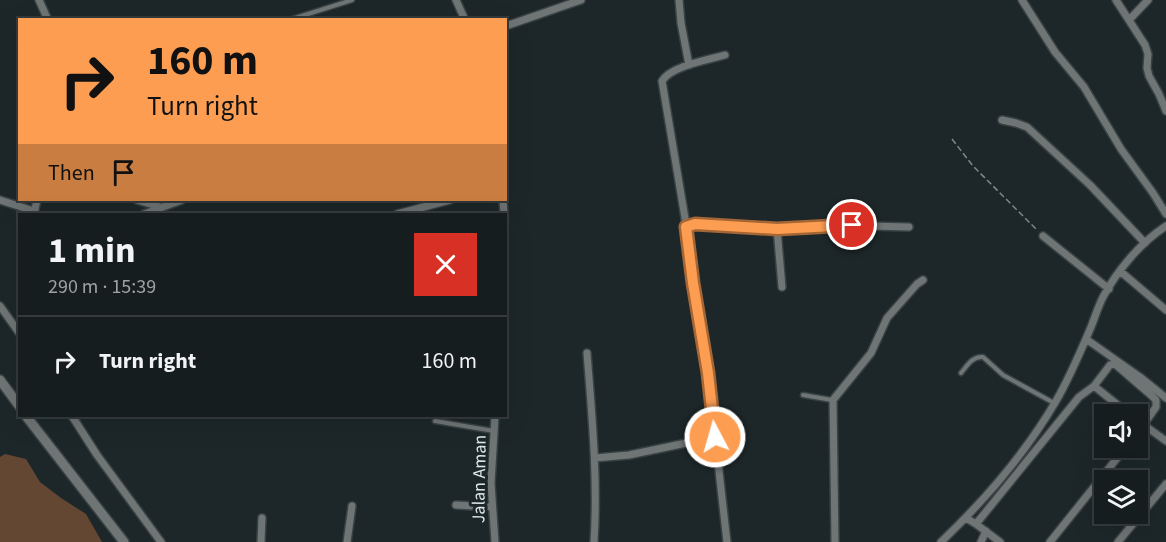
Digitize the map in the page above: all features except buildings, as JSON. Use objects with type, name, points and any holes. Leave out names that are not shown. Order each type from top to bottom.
[{"type":"street","points":[[39,0],[47,18]]},
{"type":"street","points":[[456,0],[464,18]]},
{"type":"street","points":[[507,26],[581,0]]},
{"type":"street","points":[[679,0],[689,65]]},
{"type":"street","points":[[1022,0],[1055,52],[1084,87],[1116,141],[1166,214]]},
{"type":"street","points":[[1116,0],[1147,50],[1149,76],[1166,111]]},
{"type":"street","points":[[1129,20],[1148,0]]},
{"type":"street","points":[[725,55],[689,65],[664,77],[662,81],[708,373],[727,542]]},
{"type":"street","points":[[1002,120],[1027,127],[1090,186],[1145,243]]},
{"type":"street","points":[[0,200],[34,213]]},
{"type":"street","points":[[140,201],[160,207]]},
{"type":"street","points":[[146,213],[179,201]]},
{"type":"street","points":[[401,213],[446,201]]},
{"type":"street","points":[[686,227],[695,224],[777,229],[841,225],[909,226]]},
{"type":"street","points":[[940,542],[966,518],[1016,461],[1071,374],[1103,297],[1120,271],[1145,243],[1166,226]]},
{"type":"street","points":[[777,229],[782,287]]},
{"type":"street","points":[[1043,236],[1109,289]]},
{"type":"street","points":[[1120,271],[1166,310]]},
{"type":"street","points":[[835,542],[833,400],[871,353],[887,318],[923,280]]},
{"type":"street","points":[[0,306],[18,331]]},
{"type":"street","points":[[1086,339],[1166,398]]},
{"type":"street","points":[[587,352],[595,458],[594,542]]},
{"type":"street","points":[[976,524],[1079,397],[1094,386],[1110,365],[1114,364],[1156,400],[1156,407],[1148,419]]},
{"type":"street","points":[[0,380],[18,404]]},
{"type":"street","points":[[1094,386],[1116,404]]},
{"type":"street","points":[[27,417],[124,542]]},
{"type":"street","points":[[73,417],[97,455],[161,542]]},
{"type":"street","name":"Jalan Aman","points":[[495,417],[491,483],[495,542]]},
{"type":"street","points":[[1148,428],[1166,441]]},
{"type":"street","points":[[595,458],[629,455],[715,437]]},
{"type":"street","points":[[1050,542],[1117,458]]},
{"type":"street","points":[[1118,542],[1166,484]]},
{"type":"street","points":[[456,505],[492,507]]},
{"type":"street","points":[[347,542],[352,506]]},
{"type":"street","points":[[261,542],[262,518]]},
{"type":"street","points":[[966,518],[999,542]]},
{"type":"street","points":[[981,542],[986,531]]},
{"type":"lane","points":[[295,18],[352,0]]},
{"type":"lane","points":[[960,373],[973,359],[983,357],[1004,375],[1054,404]]},
{"type":"lane","points":[[803,395],[833,400]]},
{"type":"lane","points":[[435,421],[495,432]]},
{"type":"path","points":[[952,139],[973,166],[1043,236]]},
{"type":"shaded area","points":[[5,454],[26,459],[40,482],[86,514],[102,542],[0,542],[0,457]]},
{"type":"route","points":[[715,437],[708,373],[686,227],[695,224],[777,229],[852,225]]}]
